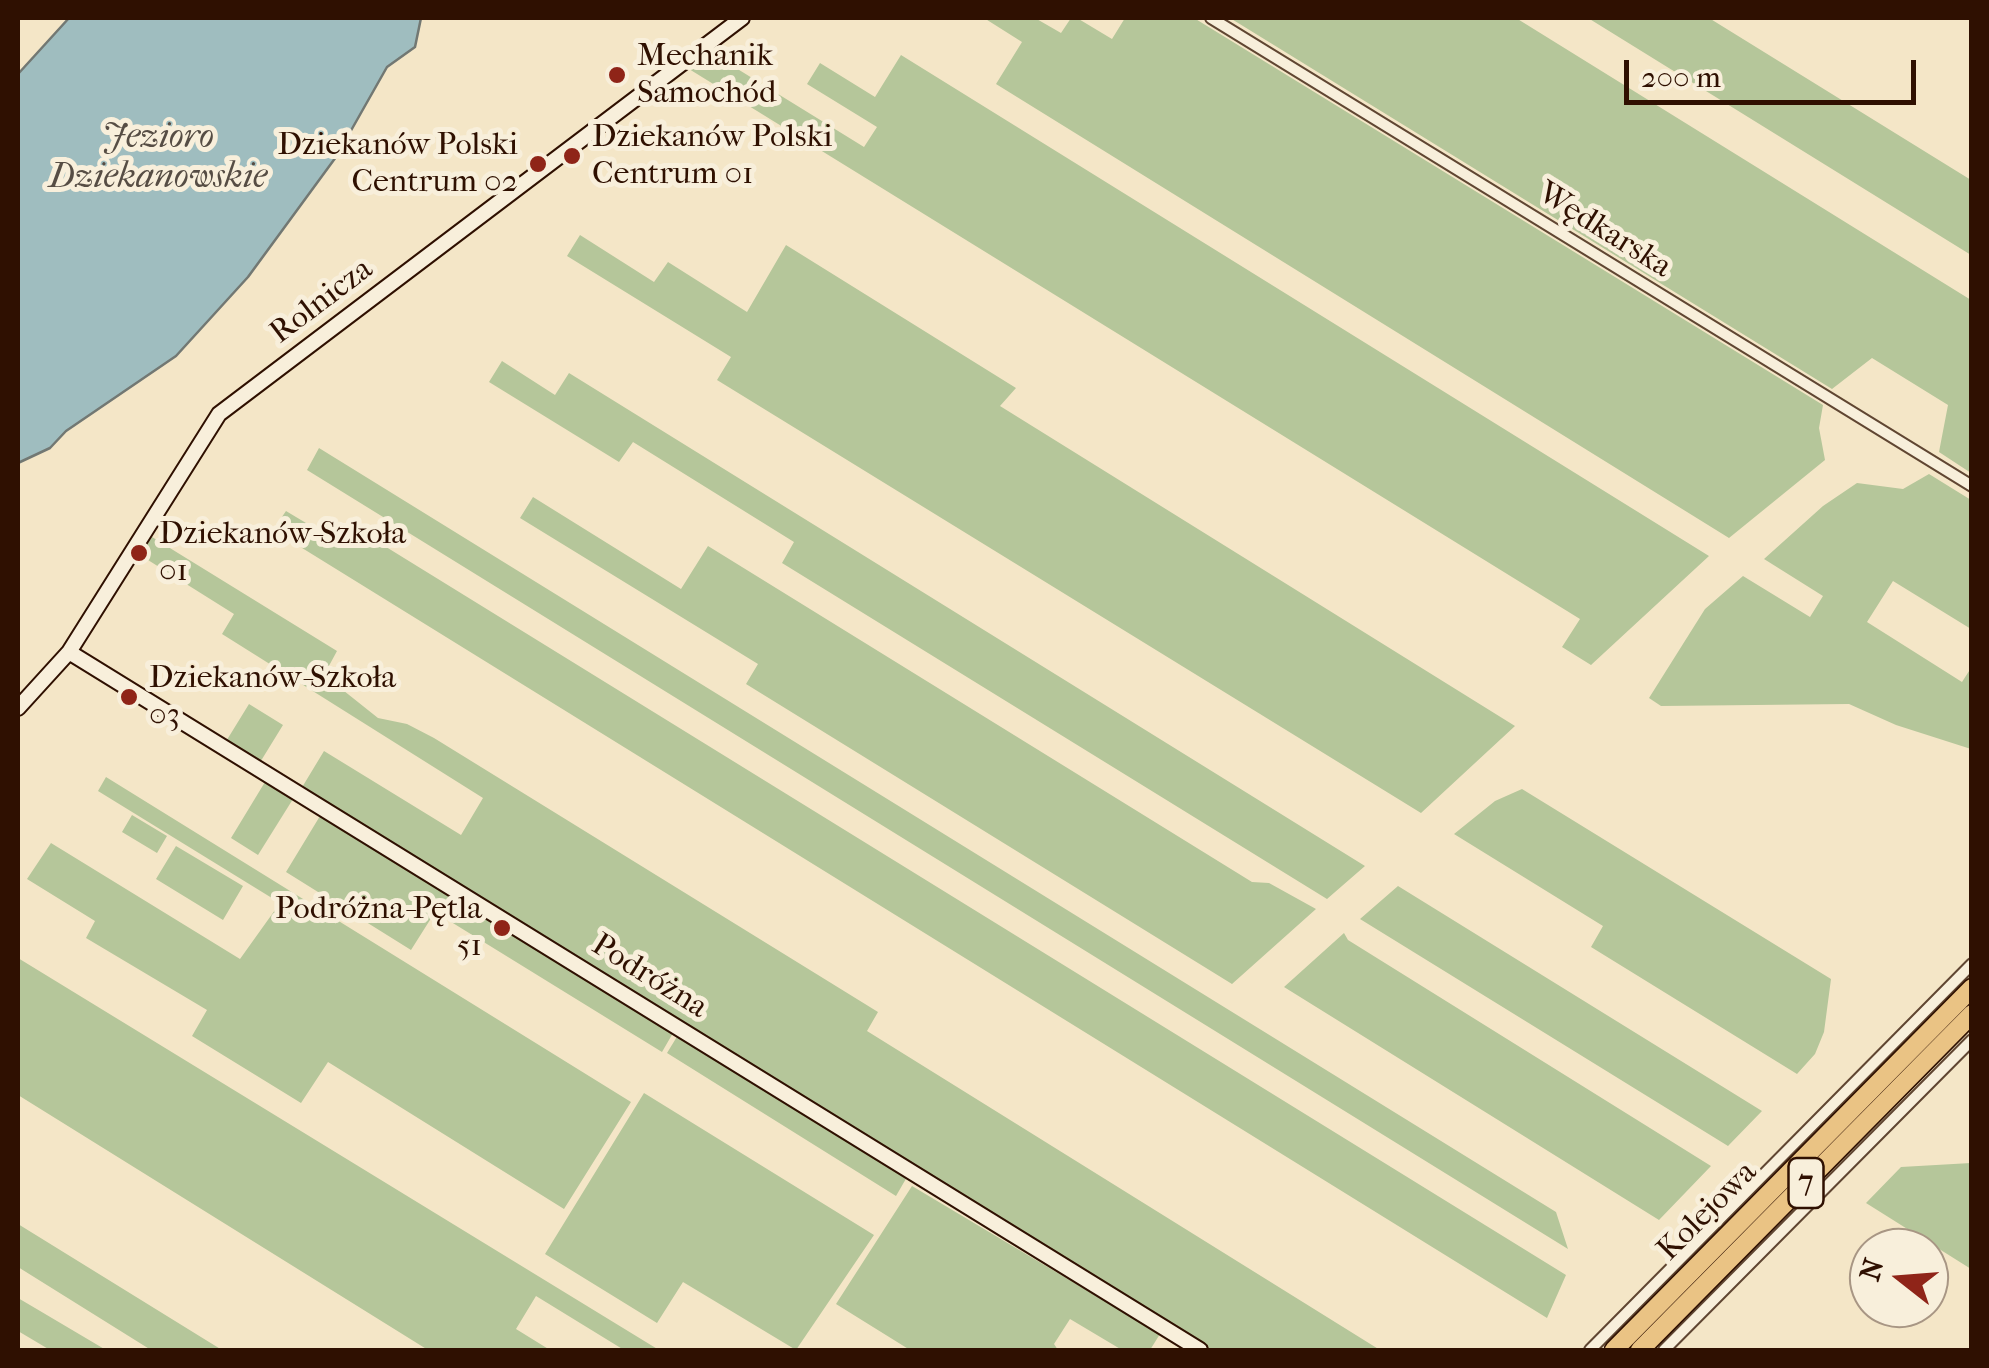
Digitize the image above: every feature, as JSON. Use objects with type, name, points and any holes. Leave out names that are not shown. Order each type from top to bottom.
[{"type":"highway","name":"Kolejowa","points":[[1614,1350],[1972,988]]},
{"type":"highway","name":"Kolejowa","points":[[1640,1350],[1972,1014]]},
{"type":"street","name":"Rolnicza","points":[[18,708],[69,652],[219,414],[742,18]]},
{"type":"street","name":"Wędkarska","points":[[1211,18],[1972,486]]},
{"type":"street","name":"Podróżna","points":[[69,652],[1200,1350]]},
{"type":"street","points":[[1590,1350],[1972,964]]},
{"type":"street","points":[[1664,1350],[1972,1040]]},
{"type":"green space","points":[[984,18],[1035,18],[1061,33],[1071,18],[1077,18],[1112,39],[1125,18],[1194,18],[1823,405],[1819,428],[1825,460],[1729,538],[996,84],[1022,42]]},
{"type":"green space","points":[[1230,18],[1516,18],[1971,300],[1971,473],[1939,452],[1948,405],[1872,358],[1832,389]]},
{"type":"green space","points":[[1588,18],[1709,18],[1971,180],[1971,255]]},
{"type":"green space","points":[[710,52],[864,147],[877,127],[807,84],[820,63],[875,97],[901,55],[1709,556],[1591,665],[1562,647],[1580,619],[689,69]]},
{"type":"green space","points":[[580,235],[654,282],[668,262],[747,312],[786,245],[1016,388],[1000,406],[1515,726],[1421,813],[717,380],[731,357],[567,256]]},
{"type":"green space","points":[[502,361],[555,395],[569,373],[1365,866],[1327,899],[782,563],[794,542],[633,442],[619,462],[489,382]]},
{"type":"green space","points":[[319,448],[1556,1212],[1568,1249],[307,470]]},
{"type":"green space","points":[[1929,474],[1971,500],[1971,629],[1893,581],[1867,622],[1962,682],[1971,668],[1971,749],[1896,725],[1849,704],[1661,706],[1649,698],[1705,609],[1743,576],[1810,617],[1823,596],[1764,559],[1823,506],[1857,483],[1903,489]]},
{"type":"green space","points":[[533,497],[681,589],[708,546],[1252,882],[1269,883],[1316,909],[1232,984],[746,684],[758,664],[520,518]]},
{"type":"green space","points":[[286,511],[346,547],[357,529],[1566,1275],[1547,1318],[273,530]]},
{"type":"green space","points":[[152,537],[337,651],[324,675],[378,718],[407,724],[434,738],[878,1012],[867,1031],[1380,1350],[1212,1350],[301,789],[324,751],[461,835],[483,798],[222,634],[234,614],[140,555]]},
{"type":"green space","points":[[249,704],[283,725],[259,764],[225,743]]},
{"type":"green space","points":[[106,777],[631,1102],[564,1209],[328,1062],[301,1103],[192,1036],[207,1010],[86,938],[95,921],[27,879],[51,843],[240,959],[280,903],[98,791]]},
{"type":"green space","points":[[265,782],[293,799],[258,855],[231,838]]},
{"type":"green space","points":[[1522,789],[1831,979],[1824,1032],[1815,1054],[1797,1074],[1591,947],[1603,926],[1454,834],[1495,801]]},
{"type":"green space","points":[[132,815],[167,836],[157,853],[122,832]]},
{"type":"green space","points":[[320,816],[673,1033],[662,1052],[435,912],[411,950],[286,872]]},
{"type":"green space","points":[[176,846],[243,886],[223,920],[156,879]]},
{"type":"green space","points":[[1398,886],[1762,1111],[1728,1146],[1360,919]]},
{"type":"green space","points":[[1344,933],[1348,940],[1711,1166],[1659,1220],[1284,987]]},
{"type":"green space","points":[[18,958],[659,1350],[624,1350],[536,1296],[516,1329],[550,1350],[428,1350],[18,1095]]},
{"type":"green space","points":[[678,1035],[907,1177],[896,1196],[667,1053]]},
{"type":"green space","points":[[644,1093],[874,1235],[796,1350],[683,1282],[657,1323],[545,1254]]},
{"type":"green space","points":[[1971,1163],[1971,1269],[1949,1255],[1949,1228],[1906,1228],[1866,1203],[1901,1167]]},
{"type":"green space","points":[[912,1186],[1160,1334],[1150,1350],[1122,1350],[1070,1319],[1054,1344],[1058,1350],[910,1350],[836,1304]]},
{"type":"green space","points":[[18,1224],[222,1350],[151,1350],[18,1267]]},
{"type":"green space","points":[[18,1298],[106,1350],[50,1350],[18,1331]]},
{"type":"water","name":"Jezioro Dziekanowskie","points":[[69,18],[421,18],[415,47],[387,67],[336,157],[248,277],[176,356],[66,431],[50,448],[18,463],[18,74]]},
{"type":"place","name":"Mechanik Samochód","points":[[617,75]]},
{"type":"place","name":"Dziekanów Polski Centrum 01","points":[[572,156]]},
{"type":"place","name":"Dziekanów Polski Centrum 02","points":[[538,164]]},
{"type":"place","name":"Dziekanów-Szkoła 01","points":[[139,553]]},
{"type":"place","name":"Dziekanów-Szkoła 03","points":[[129,697]]},
{"type":"place","name":"Podróżna-Pętla 51","points":[[502,928]]}]
